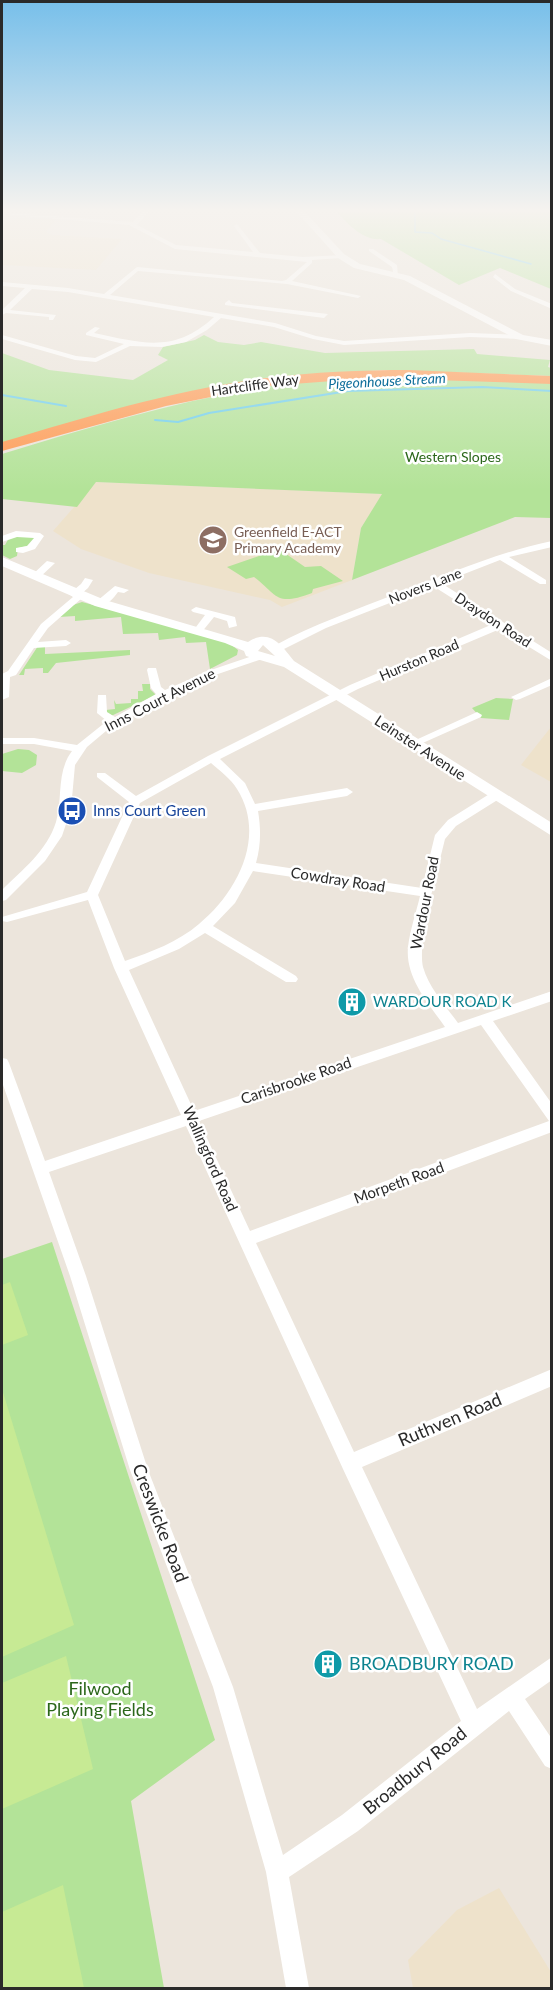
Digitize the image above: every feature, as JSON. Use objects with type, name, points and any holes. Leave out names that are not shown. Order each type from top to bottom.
[{"type":"highway","name":"Hartcliffe Way","points":[[2,447],[148,406],[266,382],[384,374],[552,380]]},
{"type":"street","points":[[146,304],[275,325],[315,338],[344,343],[470,335],[520,337],[552,343]]},
{"type":"street","points":[[227,304],[324,316],[325,314]]},
{"type":"street","points":[[459,304],[520,337]]},
{"type":"street","points":[[234,318],[245,307]]},
{"type":"street","points":[[3,312],[54,316],[51,319]]},
{"type":"street","points":[[97,328],[88,334],[134,343],[162,345],[177,343],[199,334],[219,316]]},
{"type":"street","points":[[2,336],[91,360],[102,359],[125,345],[134,343]]},
{"type":"street","points":[[2,539],[16,534],[40,536],[35,546],[29,550],[19,550]]},
{"type":"street","name":"Novers Lane","points":[[255,651],[501,557],[552,544]]},
{"type":"street","points":[[501,557],[543,582]]},
{"type":"street","points":[[2,561],[100,603],[198,631],[231,633],[255,651],[273,656],[279,649]]},
{"type":"street","points":[[35,577],[49,565],[61,568]]},
{"type":"street","points":[[4,697],[3,677],[12,674],[44,626],[77,595],[88,580]]},
{"type":"street","name":"Draydon Road","points":[[434,582],[552,658]]},
{"type":"street","points":[[100,603],[110,597],[115,589],[124,590]]},
{"type":"street","points":[[196,610],[230,618],[231,633]]},
{"type":"street","points":[[198,631],[212,613]]},
{"type":"street","name":"Hurston Road","points":[[338,695],[500,625]]},
{"type":"street","name":"Novers Lane","points":[[279,649],[300,635]]},
{"type":"street","points":[[31,645],[66,642]]},
{"type":"street","name":"Leinster Avenue","points":[[279,649],[289,664]]},
{"type":"street","name":"Leinster Avenue","points":[[255,651],[289,664],[552,831]]},
{"type":"street","name":"Inns Court Avenue","points":[[78,749],[114,721],[255,651]]},
{"type":"street","points":[[152,670],[153,681],[165,696]]},
{"type":"street","points":[[516,698],[552,681]]},
{"type":"street","points":[[7,918],[92,895],[135,801],[212,758],[338,695]]},
{"type":"street","points":[[102,697],[102,713],[114,721]]},
{"type":"street","points":[[412,744],[477,714]]},
{"type":"street","points":[[2,741],[34,741],[78,749],[70,762],[64,816],[57,835],[44,857],[2,897]]},
{"type":"street","points":[[121,968],[166,950],[205,927],[232,899],[249,866],[255,837],[251,808],[234,777],[212,758]]},
{"type":"street","points":[[101,775],[135,801]]},
{"type":"street","points":[[251,808],[347,792]]},
{"type":"street","name":"Wardour Road","points":[[454,1028],[416,970],[414,954],[437,845],[443,832],[495,796]]},
{"type":"street","name":"Cowdray Road","points":[[249,866],[426,893]]},
{"type":"street","name":"Wallingford Road","points":[[92,895],[121,968],[246,1240],[473,1724]]},
{"type":"street","points":[[205,927],[291,979]]},
{"type":"street","name":"Carisbrooke Road","points":[[40,1169],[552,996]]},
{"type":"street","points":[[484,1019],[552,1116]]},
{"type":"street","name":"Creswicke Road","points":[[2,1063],[40,1169],[139,1470],[223,1687],[277,1872],[297,1989]]},
{"type":"street","name":"Morpeth Road","points":[[246,1240],[552,1126]]},
{"type":"street","name":"Ruthven Road","points":[[349,1463],[552,1377]]},
{"type":"street","name":"Broadbury Road","points":[[277,1872],[350,1824],[473,1724],[552,1667]]},
{"type":"street","points":[[512,1697],[552,1759]]},
{"type":"shaded area","name":"Greenfield E-ACT Primary Academy","points":[[96,482],[383,494],[361,528],[352,580],[282,607],[270,600],[149,573],[81,549],[53,531]]},
{"type":"shaded area","points":[[551,727],[551,782],[521,765]]},
{"type":"shaded area","points":[[499,1888],[551,1972],[551,1988],[413,1988],[408,1960],[457,1910]]},
{"type":"green space","points":[[204,335],[218,342],[244,345],[261,342],[325,353],[474,349],[477,354],[550,360],[548,367],[551,368],[552,376],[385,370],[271,377],[75,422],[2,444],[2,353],[49,370],[133,380],[168,360],[158,355],[163,347],[195,340]]},
{"type":"green space","name":"Western Slopes","points":[[377,378],[440,378],[551,383],[551,518],[515,517],[352,580],[361,528],[382,494],[96,482],[77,507],[2,499],[2,454],[102,424],[203,399],[292,383]]},
{"type":"green space","points":[[10,536],[36,537],[32,545],[18,548],[17,556],[10,559],[2,555],[2,545],[5,545]]},
{"type":"green space","points":[[279,549],[305,567],[321,566],[343,581],[313,589],[312,593],[300,597],[284,599],[273,594],[254,577],[246,579],[227,567]]},
{"type":"green space","points":[[82,602],[225,640],[238,650],[237,655],[210,669],[206,642],[186,643],[185,637],[159,640],[158,633],[123,634],[121,617],[75,621],[75,616],[59,617],[73,605]]},
{"type":"green space","points":[[38,646],[45,646],[45,654],[130,650],[130,655],[56,663],[48,673],[43,673],[43,668],[25,669],[24,675],[19,675]]},
{"type":"green space","points":[[142,684],[150,684],[150,689],[156,695],[111,716],[106,712],[106,710],[115,709],[114,700],[116,704],[131,703],[131,699],[138,699],[138,691],[143,691]]},
{"type":"green space","points":[[496,698],[513,699],[509,720],[481,718],[472,708]]},
{"type":"green space","points":[[18,749],[29,750],[37,755],[36,765],[22,773],[2,771],[2,754]]},
{"type":"green space","name":"Filwood Playing Fields","points":[[52,1242],[215,1740],[131,1801],[164,1988],[2,1988],[2,1259]]},
{"type":"green space","points":[[10,1282],[28,1335],[2,1345],[2,1285]]},
{"type":"green space","points":[[2,1389],[74,1625],[2,1657]]},
{"type":"green space","points":[[66,1656],[93,1769],[2,1809],[2,1683]]},
{"type":"green space","points":[[63,1885],[84,1988],[2,1988],[2,1912]]},
{"type":"waterway","name":"Pigeonhouse Stream","points":[[155,420],[178,422],[209,413],[348,391],[482,387],[552,391]]},
{"type":"waterway","name":"Pigeonhouse Stream","points":[[2,395],[66,406]]},
{"type":"place","name":"Greenfield E-ACT Primary Academy","points":[[213,540]]},
{"type":"place","name":"Inns Court Green","points":[[72,811]]},
{"type":"place","name":"WARDOUR ROAD K","points":[[352,1002]]},
{"type":"place","name":"BROADBURY ROAD","points":[[328,1664]]}]
